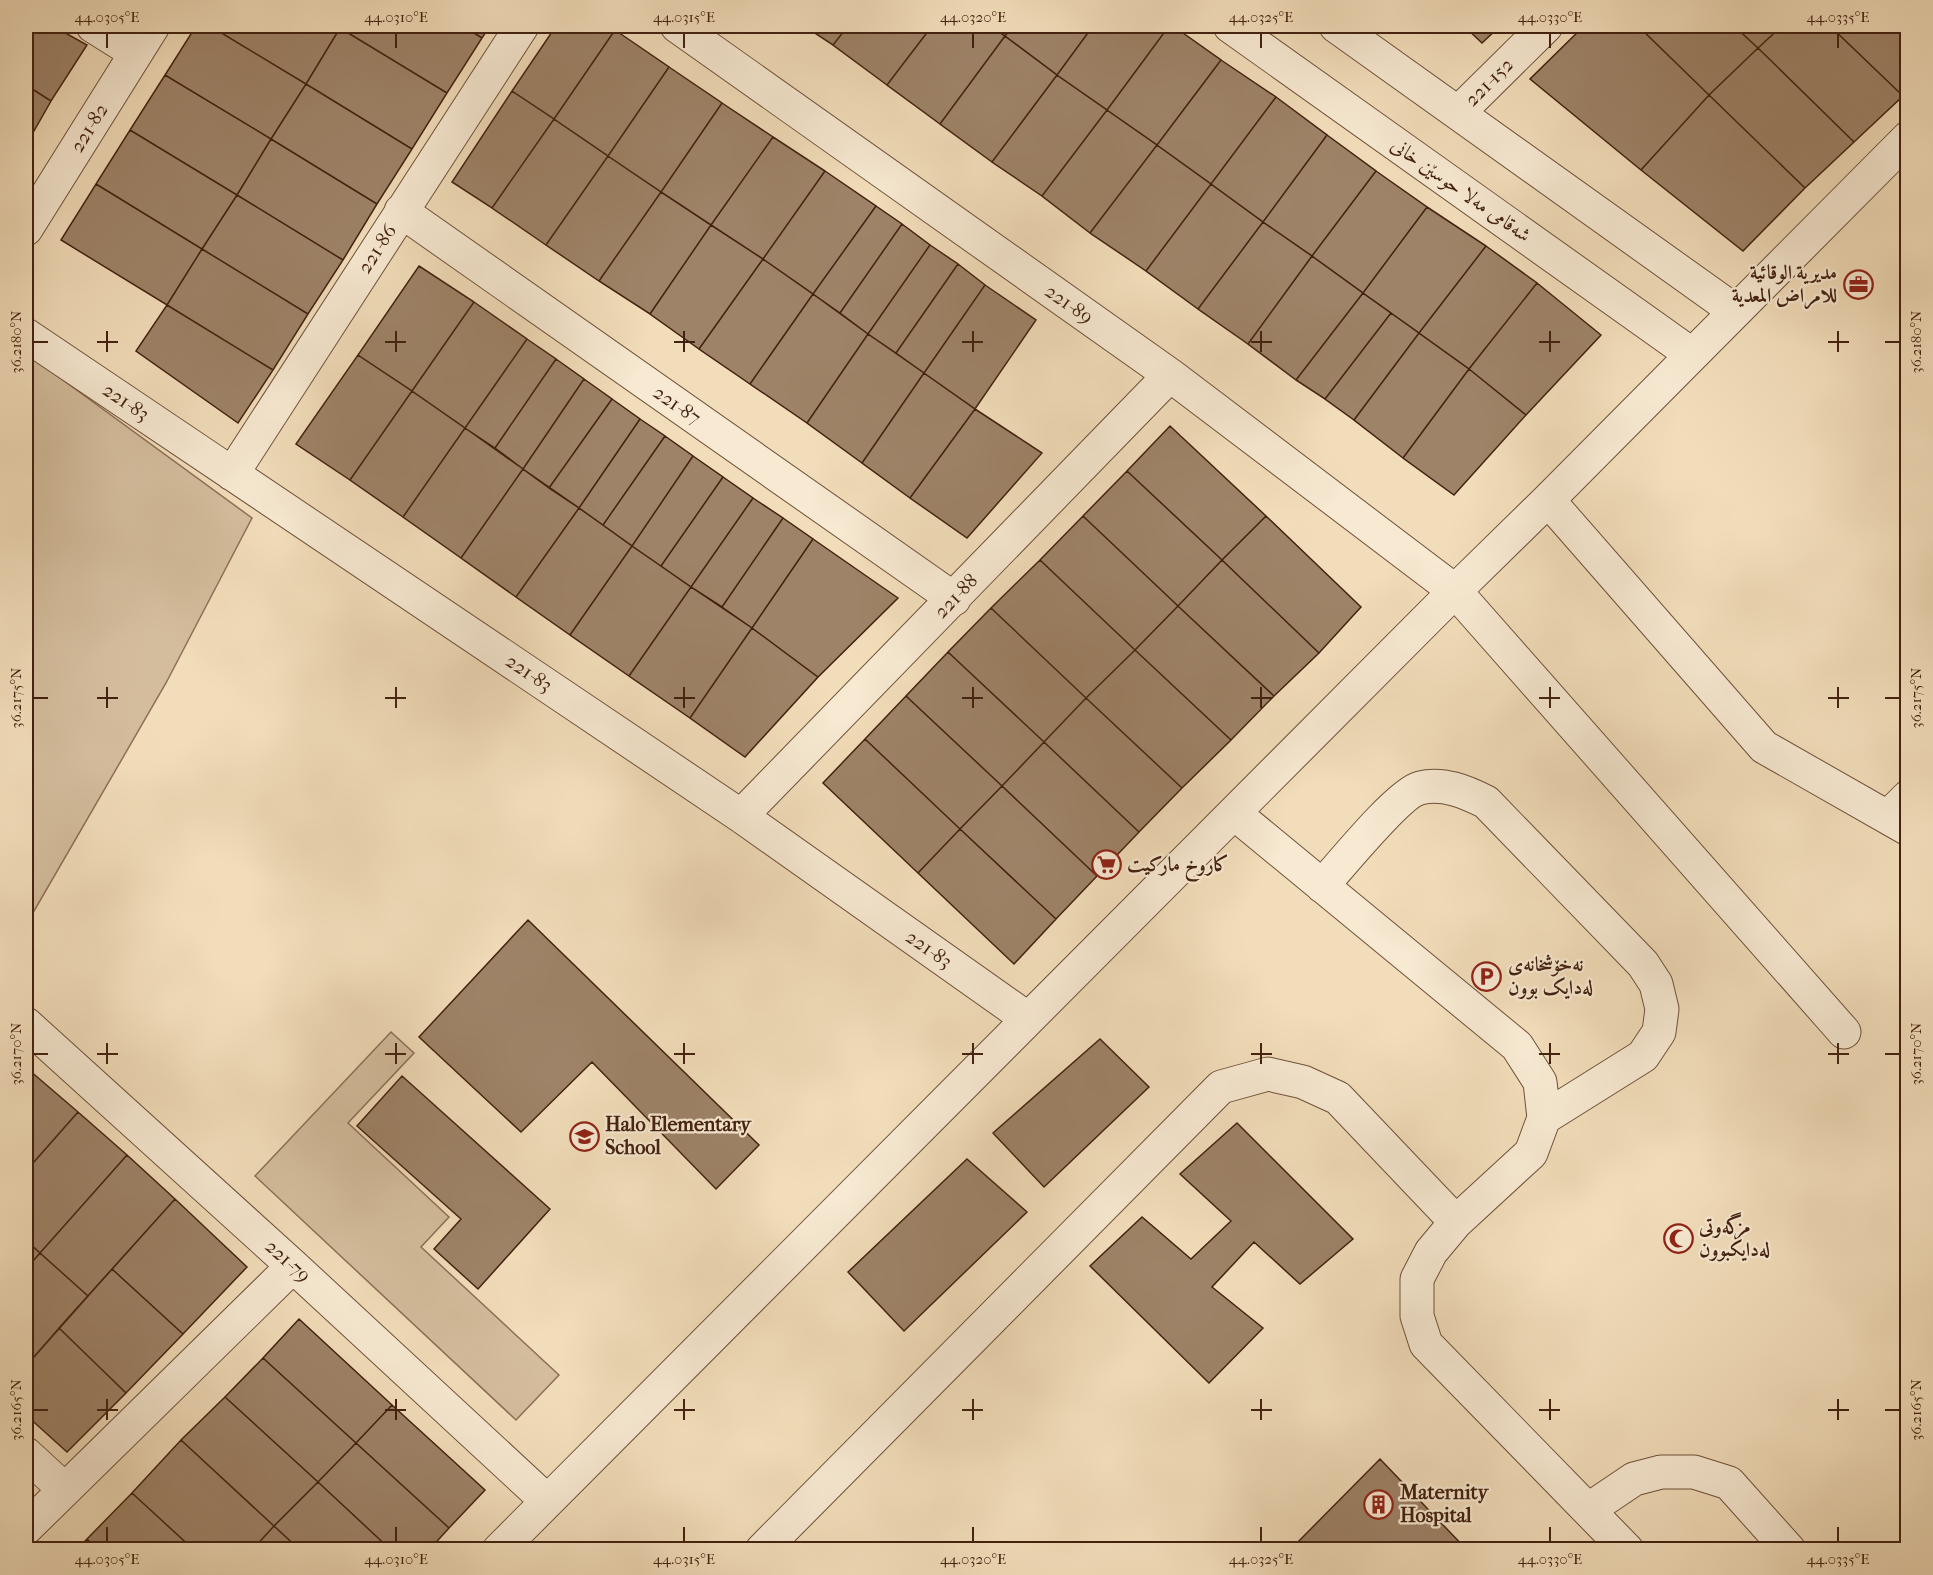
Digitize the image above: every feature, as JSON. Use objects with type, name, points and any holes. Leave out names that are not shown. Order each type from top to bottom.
[{"type":"street","points":[[93,26],[136,53]]},
{"type":"street","name":"221-82","points":[[26,229],[153,26]]},
{"type":"street","name":"221-86","points":[[232,474],[522,26]]},
{"type":"street","name":"221-89","points":[[676,26],[1170,375],[1455,591],[1844,1032]]},
{"type":"street","name":"شەقامی مەلا حوسێن خانی","points":[[1230,26],[1692,354]]},
{"type":"street","points":[[1336,26],[1735,311]]},
{"type":"street","name":"221-152","points":[[1458,113],[1546,26]]},
{"type":"street","points":[[499,1550],[1908,138]]},
{"type":"street","name":"221-87","points":[[401,211],[954,599]]},
{"type":"street","name":"221-83","points":[[26,335],[741,816],[1028,1019]]},
{"type":"street","name":"221-88","points":[[741,816],[1170,375]]},
{"type":"street","points":[[1548,500],[1764,747],[1901,814]]},
{"type":"street","points":[[1322,886],[1398,802],[1418,788],[1463,790],[1486,802],[1643,964],[1656,984],[1662,1009],[1659,1032],[1643,1056],[1544,1118]]},
{"type":"street","points":[[1234,813],[1517,1047],[1540,1082],[1544,1118],[1531,1153],[1456,1222],[1431,1252],[1418,1279],[1417,1316],[1426,1344],[1627,1550]]},
{"type":"street","name":"221-79","points":[[26,1024],[293,1266],[547,1502]]},
{"type":"street","points":[[762,1550],[1221,1087],[1268,1074],[1303,1082],[1338,1098],[1456,1222]]},
{"type":"street","points":[[26,1528],[293,1266]]},
{"type":"street","points":[[26,1454],[64,1489]]},
{"type":"street","points":[[1588,1510],[1634,1479],[1662,1472],[1694,1472],[1729,1483],[1789,1550]]},
{"type":"shaded area","points":[[26,353],[252,518],[166,683],[26,925]]},
{"type":"shaded area","points":[[391,1032],[414,1053],[348,1123],[449,1217],[421,1247],[559,1375],[516,1420],[255,1176]]},
{"type":"building","points":[[26,26],[53,26],[87,45],[51,101],[26,85]]},
{"type":"building","points":[[196,26],[210,26],[306,84],[271,139],[165,75]]},
{"type":"building","points":[[210,26],[336,26],[340,28],[306,84]]},
{"type":"building","points":[[342,26],[463,26],[482,38],[447,93],[340,28]]},
{"type":"building","points":[[463,26],[490,26],[482,38]]},
{"type":"building","points":[[556,26],[609,26],[615,30],[554,119],[512,91]]},
{"type":"building","points":[[804,26],[848,26],[833,45]]},
{"type":"building","points":[[848,26],[932,26],[887,85],[833,45]]},
{"type":"building","points":[[932,26],[990,26],[1005,36],[940,124],[887,85]]},
{"type":"building","points":[[990,26],[1013,26],[1005,36]]},
{"type":"building","points":[[1013,26],[1093,26],[1057,75],[1005,36]]},
{"type":"building","points":[[1093,26],[1169,26],[1107,110],[1057,75]]},
{"type":"building","points":[[1169,26],[1173,26],[1221,60],[1157,145],[1107,110]]},
{"type":"building","points":[[1464,26],[1500,26],[1482,43]]},
{"type":"building","points":[[1584,26],[1638,26],[1709,95],[1641,170],[1530,79]]},
{"type":"building","points":[[1638,26],[1734,26],[1758,48],[1709,95]]},
{"type":"building","points":[[1734,26],[1782,26],[1758,48]]},
{"type":"building","points":[[1782,26],[1830,26],[1903,96],[1854,142],[1758,48]]},
{"type":"building","points":[[1830,26],[1908,26],[1908,91],[1903,96]]},
{"type":"building","points":[[340,28],[447,93],[412,149],[306,84]]},
{"type":"building","points":[[615,30],[669,67],[608,156],[554,119]]},
{"type":"building","points":[[1005,36],[1057,75],[992,162],[940,124]]},
{"type":"building","points":[[1758,48],[1854,142],[1805,188],[1709,95]]},
{"type":"building","points":[[1221,60],[1276,97],[1211,184],[1157,145]]},
{"type":"building","points":[[669,67],[722,103],[661,192],[608,156]]},
{"type":"building","points":[[165,75],[271,139],[237,195],[130,130]]},
{"type":"building","points":[[1057,75],[1107,110],[1042,196],[992,162]]},
{"type":"building","points":[[306,84],[412,149],[377,204],[271,139]]},
{"type":"building","points":[[26,85],[51,101],[26,145]]},
{"type":"building","points":[[512,91],[554,119],[492,208],[452,182]]},
{"type":"building","points":[[1709,95],[1805,188],[1743,251],[1641,170]]},
{"type":"building","points":[[1276,97],[1327,135],[1263,222],[1211,184]]},
{"type":"building","points":[[722,103],[773,137],[711,225],[661,192]]},
{"type":"building","points":[[1107,110],[1157,145],[1090,233],[1042,196]]},
{"type":"building","points":[[554,119],[608,156],[546,245],[492,208]]},
{"type":"building","points":[[130,130],[237,195],[202,249],[96,184]]},
{"type":"building","points":[[1327,135],[1376,171],[1312,256],[1263,222]]},
{"type":"building","points":[[773,137],[825,171],[763,259],[711,225]]},
{"type":"building","points":[[271,139],[377,204],[343,260],[237,195]]},
{"type":"building","points":[[1157,145],[1211,184],[1146,271],[1090,233]]},
{"type":"building","points":[[608,156],[661,192],[599,281],[546,245]]},
{"type":"building","points":[[825,171],[876,206],[813,294],[763,259]]},
{"type":"building","points":[[1376,171],[1427,207],[1363,293],[1312,256]]},
{"type":"building","points":[[96,184],[202,249],[167,305],[61,240]]},
{"type":"building","points":[[1211,184],[1263,222],[1198,309],[1146,271]]},
{"type":"building","points":[[661,192],[711,225],[650,314],[599,281]]},
{"type":"building","points":[[237,195],[343,260],[308,314],[202,249]]},
{"type":"building","points":[[876,206],[902,224],[840,313],[813,294]]},
{"type":"building","points":[[1427,207],[1486,246],[1419,333],[1363,293]]},
{"type":"building","points":[[1263,222],[1312,256],[1248,344],[1198,309]]},
{"type":"building","points":[[902,224],[930,245],[868,334],[840,313]]},
{"type":"building","points":[[711,225],[763,259],[699,349],[650,314]]},
{"type":"building","points":[[930,245],[958,264],[896,353],[868,334]]},
{"type":"building","points":[[1486,246],[1537,283],[1469,369],[1419,333]]},
{"type":"building","points":[[202,249],[308,314],[273,370],[167,305]]},
{"type":"building","points":[[1312,256],[1363,293],[1296,380],[1248,344]]},
{"type":"building","points":[[763,259],[813,294],[750,384],[699,349]]},
{"type":"building","points":[[958,264],[985,285],[924,373],[896,353]]},
{"type":"building","points":[[419,266],[474,302],[412,391],[358,355]]},
{"type":"building","points":[[1537,283],[1601,335],[1526,415],[1469,369]]},
{"type":"building","points":[[985,285],[1036,320],[975,409],[924,373]]},
{"type":"building","points":[[1363,293],[1391,313],[1325,399],[1296,380]]},
{"type":"building","points":[[813,294],[868,334],[807,423],[750,384]]},
{"type":"building","points":[[474,302],[527,339],[465,428],[412,391]]},
{"type":"building","points":[[167,305],[273,370],[238,423],[136,351]]},
{"type":"building","points":[[1391,313],[1419,333],[1354,420],[1325,399]]},
{"type":"building","points":[[1419,333],[1469,369],[1403,458],[1354,420]]},
{"type":"building","points":[[868,334],[924,373],[862,463],[807,423]]},
{"type":"building","points":[[527,339],[556,359],[495,448],[465,428]]},
{"type":"building","points":[[358,355],[412,391],[350,480],[296,444]]},
{"type":"building","points":[[556,359],[584,379],[523,469],[495,448]]},
{"type":"building","points":[[1469,369],[1526,415],[1454,495],[1403,458]]},
{"type":"building","points":[[924,373],[975,409],[910,498],[862,463]]},
{"type":"building","points":[[584,379],[612,399],[549,488],[523,469]]},
{"type":"building","points":[[412,391],[465,428],[403,517],[350,480]]},
{"type":"building","points":[[612,399],[640,419],[579,508],[549,488]]},
{"type":"building","points":[[975,409],[1042,453],[967,538],[910,498]]},
{"type":"building","points":[[640,419],[665,436],[603,525],[579,508]]},
{"type":"building","points":[[1170,426],[1266,516],[1222,560],[1127,471]]},
{"type":"building","points":[[465,428],[523,469],[461,558],[403,517]]},
{"type":"building","points":[[665,436],[693,456],[632,546],[603,525]]},
{"type":"building","points":[[693,456],[723,477],[661,566],[632,546]]},
{"type":"building","points":[[523,469],[579,508],[516,597],[461,558]]},
{"type":"building","points":[[1127,471],[1222,560],[1178,606],[1083,516]]},
{"type":"building","points":[[723,477],[753,498],[691,587],[661,566]]},
{"type":"building","points":[[753,498],[783,518],[722,607],[691,587]]},
{"type":"building","points":[[579,508],[632,546],[570,635],[516,597]]},
{"type":"building","points":[[1083,516],[1178,606],[1135,650],[1040,560]]},
{"type":"building","points":[[1266,516],[1361,607],[1319,653],[1222,560]]},
{"type":"building","points":[[783,518],[813,539],[752,628],[722,607]]},
{"type":"building","points":[[813,539],[898,598],[818,677],[752,628]]},
{"type":"building","points":[[632,546],[691,587],[629,676],[570,635]]},
{"type":"building","points":[[1040,560],[1135,650],[1086,698],[991,608]]},
{"type":"building","points":[[1222,560],[1319,653],[1274,696],[1178,606]]},
{"type":"building","points":[[691,587],[752,628],[690,718],[629,676]]},
{"type":"building","points":[[1178,606],[1274,696],[1231,740],[1135,650]]},
{"type":"building","points":[[991,608],[1086,698],[1044,742],[948,652]]},
{"type":"building","points":[[752,628],[818,677],[745,757],[690,718]]},
{"type":"building","points":[[1135,650],[1231,740],[1182,788],[1086,698]]},
{"type":"building","points":[[948,652],[1044,742],[1002,786],[906,696]]},
{"type":"building","points":[[906,696],[1002,786],[960,829],[865,739]]},
{"type":"building","points":[[1086,698],[1182,788],[1139,832],[1044,742]]},
{"type":"building","points":[[865,739],[960,829],[918,873],[823,783]]},
{"type":"building","points":[[1044,742],[1139,832],[1097,876],[1002,786]]},
{"type":"building","points":[[1002,786],[1097,876],[1056,919],[960,829]]},
{"type":"building","points":[[960,829],[1056,919],[1014,964],[918,873]]},
{"type":"building","points":[[528,920],[759,1145],[716,1189],[592,1062],[521,1132],[419,1037]]},
{"type":"building","points":[[1100,1039],[1149,1087],[1044,1187],[993,1133]]},
{"type":"building","points":[[29,1070],[78,1112],[26,1171],[26,1074]]},
{"type":"building","points":[[402,1076],[550,1209],[478,1289],[434,1249],[461,1219],[357,1126]]},
{"type":"building","points":[[78,1112],[127,1155],[40,1253],[26,1240],[26,1171]]},
{"type":"building","points":[[1237,1123],[1353,1239],[1300,1284],[1254,1242],[1212,1287],[1263,1328],[1209,1383],[1090,1266],[1142,1217],[1191,1259],[1231,1221],[1180,1174]]},
{"type":"building","points":[[127,1155],[175,1199],[88,1296],[40,1253]]},
{"type":"building","points":[[967,1159],[1027,1212],[904,1331],[848,1272]]},
{"type":"building","points":[[175,1199],[247,1267],[183,1334],[112,1269]]},
{"type":"building","points":[[26,1240],[40,1253],[26,1269]]},
{"type":"building","points":[[40,1253],[88,1296],[26,1366],[26,1269]]},
{"type":"building","points":[[112,1269],[183,1334],[126,1393],[59,1328]]},
{"type":"building","points":[[299,1319],[392,1405],[356,1443],[263,1358]]},
{"type":"building","points":[[59,1328],[126,1393],[67,1452],[26,1415],[26,1366]]},
{"type":"building","points":[[263,1358],[356,1443],[318,1482],[225,1397]]},
{"type":"building","points":[[225,1397],[318,1482],[274,1526],[181,1440]]},
{"type":"building","points":[[392,1405],[485,1490],[449,1528],[356,1443]]},
{"type":"building","points":[[181,1440],[274,1526],[252,1550],[194,1550],[132,1493]]},
{"type":"building","points":[[356,1443],[449,1528],[429,1550],[391,1550],[318,1482]]},
{"type":"building","name":"Maternity Hospital","points":[[1380,1459],[1467,1550],[1290,1550]]},
{"type":"building","points":[[318,1482],[391,1550],[300,1550],[274,1526]]},
{"type":"building","points":[[132,1493],[194,1550],[98,1550],[87,1539]]},
{"type":"building","points":[[274,1526],[300,1550],[252,1550]]},
{"type":"building","points":[[87,1539],[98,1550],[76,1550]]},
{"type":"place","name":"مديرية الوقائية للامراض المعدية","points":[[1858,284]]},
{"type":"place","name":"كاروخ ماركیت","points":[[1106,864]]},
{"type":"place","name":"نەخۆشخانەی لەدایک بوون","points":[[1487,976]]},
{"type":"place","name":"Halo Elementary School","points":[[584,1136]]},
{"type":"place","name":"مزگەوتی لەدایکبوون","points":[[1678,1238]]},
{"type":"place","name":"Maternity Hospital","points":[[1379,1504]]}]
